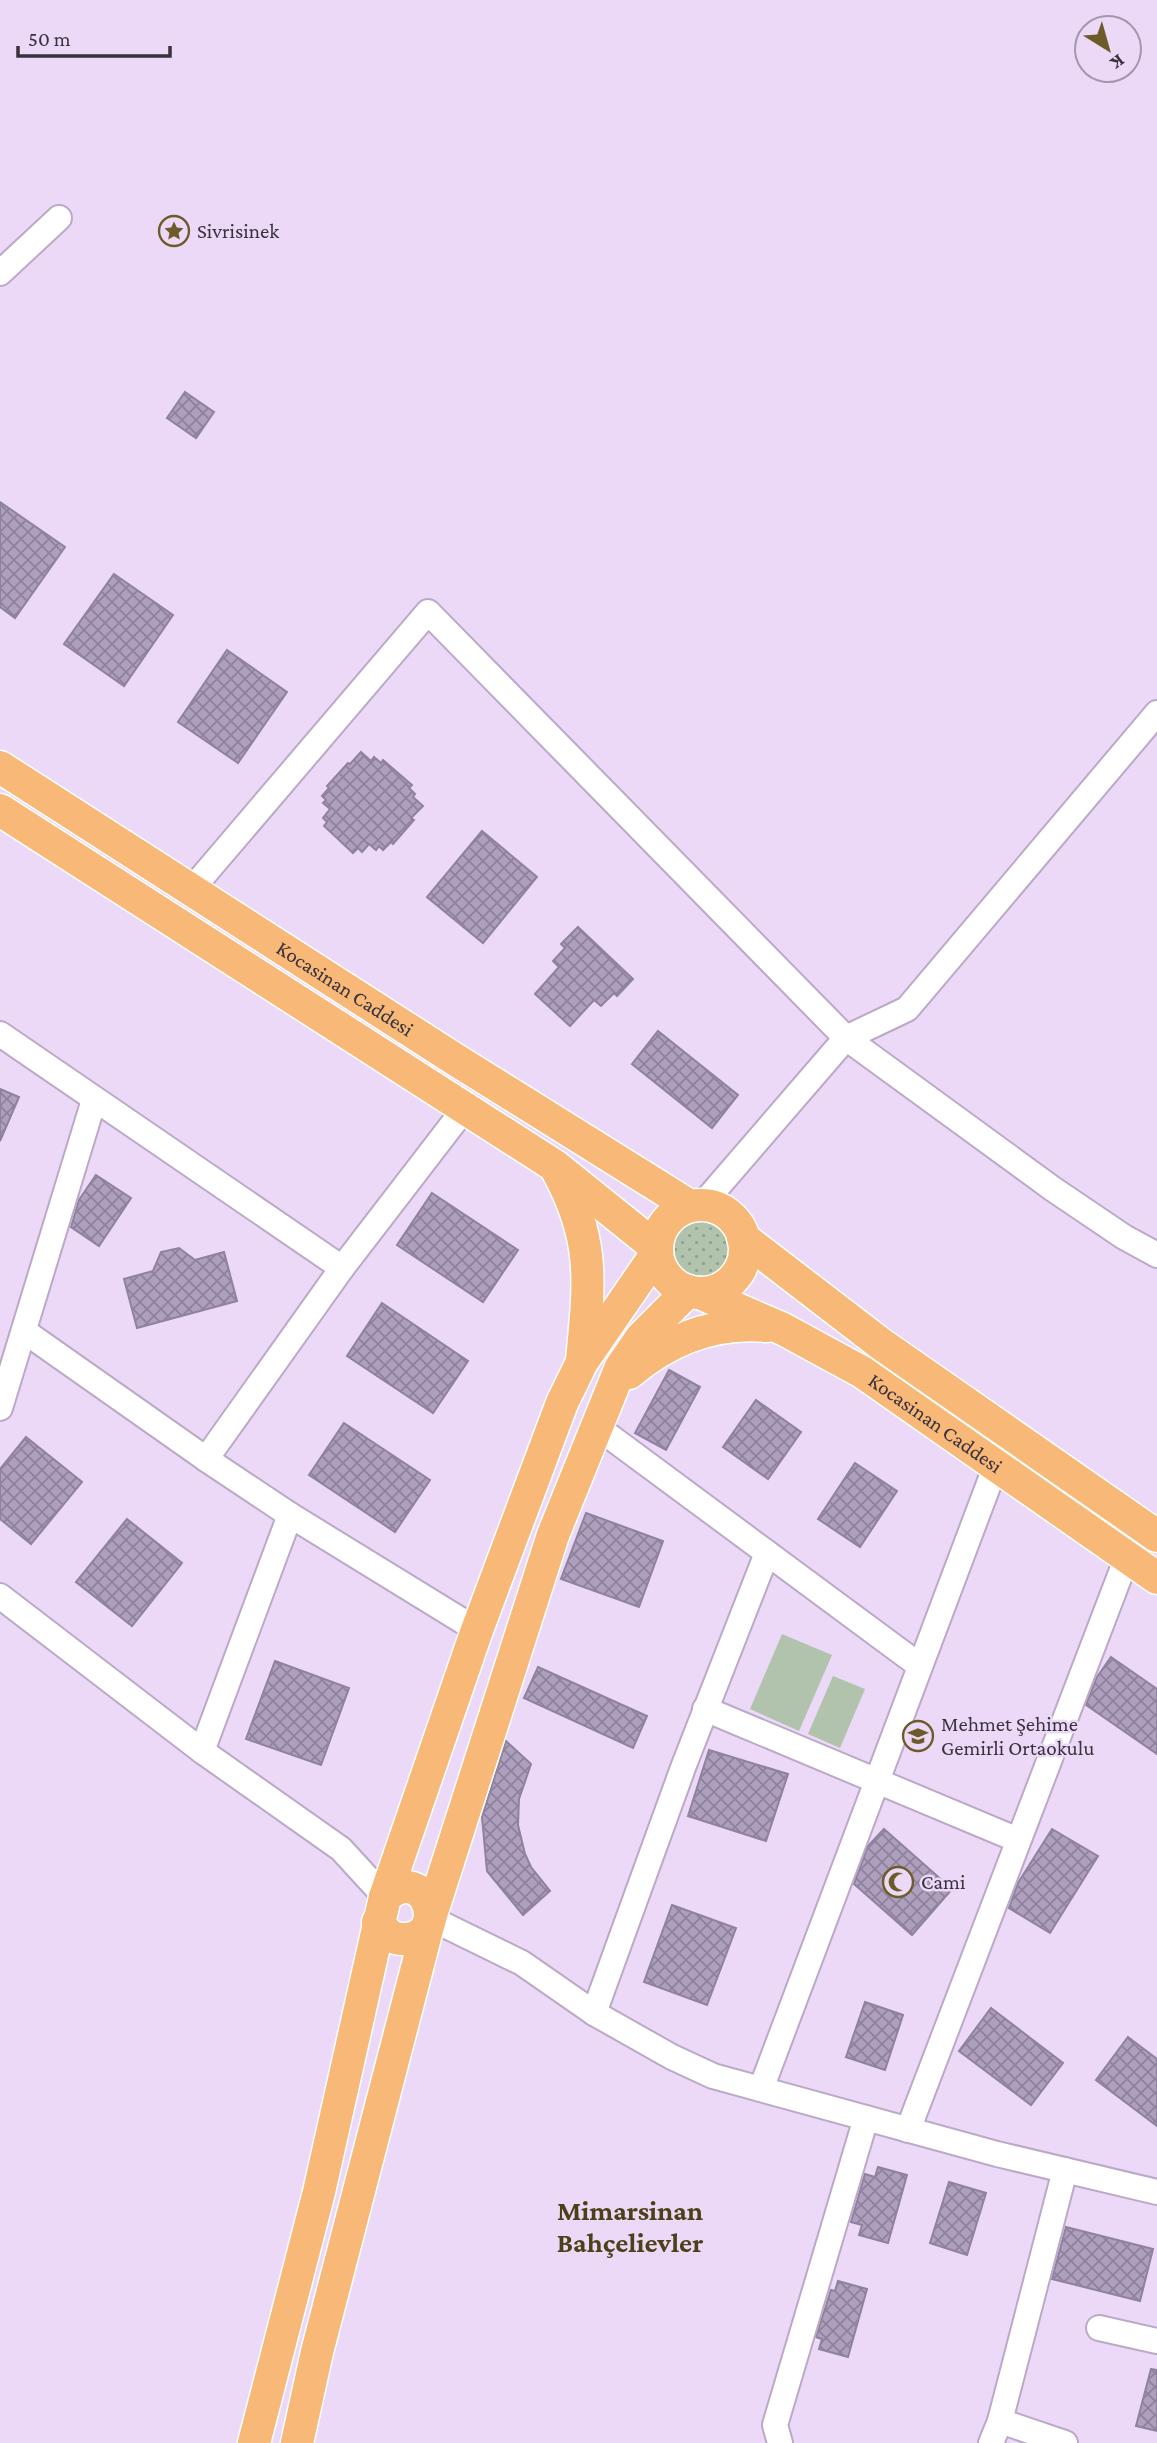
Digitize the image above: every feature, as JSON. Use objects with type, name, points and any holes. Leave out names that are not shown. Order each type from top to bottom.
[{"type":"main road","name":"Kocasinan Caddesi","points":[[0,767],[631,1171],[696,1205]]},
{"type":"main road","name":"Kocasinan Caddesi","points":[[0,810],[555,1166],[583,1186],[657,1250]]},
{"type":"main road","points":[[555,1166],[575,1205],[586,1245],[589,1287],[582,1362]]},
{"type":"main road","points":[[254,2443],[318,2192],[382,1909],[477,1630],[562,1403],[582,1362],[657,1250],[663,1226],[670,1217],[696,1205],[723,1211],[732,1218],[743,1238],[743,1261],[731,1280],[711,1291],[694,1292],[669,1279],[662,1270],[657,1250]]},
{"type":"main road","name":"Kocasinan Caddesi","points":[[743,1238],[881,1344],[1155,1531]]},
{"type":"main road","name":"Kocasinan Caddesi","points":[[694,1292],[783,1329],[862,1372],[1157,1578]]},
{"type":"main road","points":[[297,2443],[321,2339],[430,1918],[553,1535],[621,1367],[641,1338],[694,1292]]},
{"type":"main road","points":[[611,1392],[645,1360],[664,1347],[695,1333],[730,1326],[783,1329]]},
{"type":"main road","points":[[382,1909],[400,1888],[416,1890],[428,1902],[430,1918]]},
{"type":"street","points":[[0,273],[59,218]]},
{"type":"street","points":[[191,890],[428,612],[846,1038],[1053,1189],[1124,1237],[1157,1255]]},
{"type":"street","points":[[696,1205],[846,1038],[907,1010],[1157,713]]},
{"type":"street","points":[[0,1034],[342,1268]]},
{"type":"street","points":[[0,1408],[94,1100]]},
{"type":"street","points":[[206,1460],[342,1268],[465,1108]]},
{"type":"street","points":[[24,1331],[206,1460],[477,1630]]},
{"type":"street","points":[[597,1427],[920,1666]]},
{"type":"street","points":[[761,2089],[996,1465]]},
{"type":"street","points":[[202,1751],[290,1515]]},
{"type":"street","points":[[594,2012],[705,1709],[767,1553]]},
{"type":"street","points":[[908,2130],[1127,1557]]},
{"type":"street","points":[[0,1597],[202,1751],[341,1849],[382,1909]]},
{"type":"street","points":[[705,1709],[1018,1840]]},
{"type":"street","points":[[430,1918],[522,1963],[594,2012],[713,2076],[908,2130],[1157,2192]]},
{"type":"street","points":[[780,2443],[775,2425],[866,2118]]},
{"type":"street","points":[[1065,2170],[996,2432],[1065,2443]]},
{"type":"street","points":[[1099,2328],[1157,2341]]},
{"type":"green space","points":[[695,1216],[707,1216],[724,1225],[731,1236],[731,1260],[724,1271],[707,1280],[695,1280],[683,1275],[674,1266],[669,1254],[669,1242],[674,1230],[683,1221]]},
{"type":"green space","points":[[782,1634],[832,1655],[799,1731],[750,1709]]},
{"type":"green space","points":[[833,1676],[865,1689],[840,1748],[808,1734]]},
{"type":"building","points":[[185,392],[214,412],[196,438],[167,418]]},
{"type":"building","points":[[0,502],[65,547],[15,618],[0,607]]},
{"type":"building","points":[[114,574],[173,615],[124,686],[64,644]]},
{"type":"building","points":[[227,650],[287,692],[238,763],[178,722]]},
{"type":"building","points":[[361,752],[371,761],[374,757],[381,763],[383,760],[412,785],[409,788],[415,794],[413,797],[423,806],[393,844],[391,842],[383,850],[379,846],[376,850],[369,844],[362,852],[358,848],[353,853],[324,826],[327,822],[323,818],[330,809],[323,803],[326,800],[322,796],[329,788],[327,786]]},
{"type":"building","points":[[482,831],[537,877],[483,943],[427,897]]},
{"type":"building","points":[[578,927],[633,979],[617,996],[614,993],[601,1006],[594,1000],[570,1026],[535,994],[559,967],[553,961],[565,948],[561,944]]},
{"type":"building","points":[[658,1031],[738,1095],[712,1128],[632,1064]]},
{"type":"building","points":[[0,1089],[19,1097],[0,1141]]},
{"type":"building","points":[[96,1175],[131,1198],[99,1246],[71,1227],[79,1200]]},
{"type":"building","points":[[432,1193],[518,1250],[483,1302],[397,1245]]},
{"type":"building","points":[[179,1248],[195,1260],[224,1252],[237,1301],[137,1328],[124,1279],[153,1271],[161,1252]]},
{"type":"building","points":[[382,1303],[468,1361],[433,1413],[347,1356]]},
{"type":"building","points":[[669,1370],[700,1387],[666,1450],[635,1433]]},
{"type":"building","points":[[756,1400],[801,1432],[768,1479],[723,1447]]},
{"type":"building","points":[[344,1423],[430,1480],[395,1532],[309,1475]]},
{"type":"building","points":[[26,1437],[82,1482],[31,1544],[0,1519],[0,1469]]},
{"type":"building","points":[[855,1463],[897,1491],[860,1547],[818,1519]]},
{"type":"building","points":[[586,1513],[663,1541],[639,1607],[561,1579]]},
{"type":"building","points":[[127,1519],[182,1563],[132,1626],[76,1582]]},
{"type":"building","points":[[1111,1657],[1157,1689],[1157,1754],[1086,1705],[1097,1677]]},
{"type":"building","points":[[275,1661],[349,1688],[321,1765],[246,1739]]},
{"type":"building","points":[[538,1667],[647,1716],[633,1748],[524,1698]]},
{"type":"building","points":[[506,1741],[531,1764],[519,1799],[518,1825],[531,1867],[550,1891],[523,1915],[487,1871],[482,1817]]},
{"type":"building","points":[[709,1750],[788,1774],[766,1841],[688,1816]]},
{"type":"building","name":"Cami","points":[[884,1829],[952,1889],[912,1935],[854,1884],[868,1846]]},
{"type":"building","points":[[1052,1829],[1098,1856],[1050,1933],[1009,1908],[1018,1883]]},
{"type":"building","points":[[672,1905],[736,1928],[707,2005],[644,1982]]},
{"type":"building","points":[[865,2002],[903,2015],[885,2070],[846,2057]]},
{"type":"building","points":[[991,2008],[1063,2063],[1031,2105],[959,2051]]},
{"type":"building","points":[[1128,2037],[1157,2059],[1157,2126],[1096,2080]]},
{"type":"building","points":[[878,2167],[907,2175],[888,2243],[859,2235],[862,2225],[851,2222],[865,2174],[875,2177]]},
{"type":"building","points":[[949,2182],[986,2193],[967,2255],[930,2243]]},
{"type":"building","points":[[1066,2227],[1153,2249],[1140,2301],[1052,2279]]},
{"type":"building","points":[[838,2281],[867,2289],[848,2357],[819,2349],[822,2339],[816,2337],[831,2290],[835,2291]]},
{"type":"building","points":[[1151,2369],[1157,2370],[1157,2431],[1136,2426]]},
{"type":"place","name":"Sivrisinek","points":[[174,231]]},
{"type":"place","name":"Mehmet Şehime Gemirli Ortaokulu","points":[[918,1736]]},
{"type":"place","name":"Cami","points":[[898,1882]]},
{"type":"district","name":"Mimarsinan Bahçelievler","points":[[630,2226]]}]
